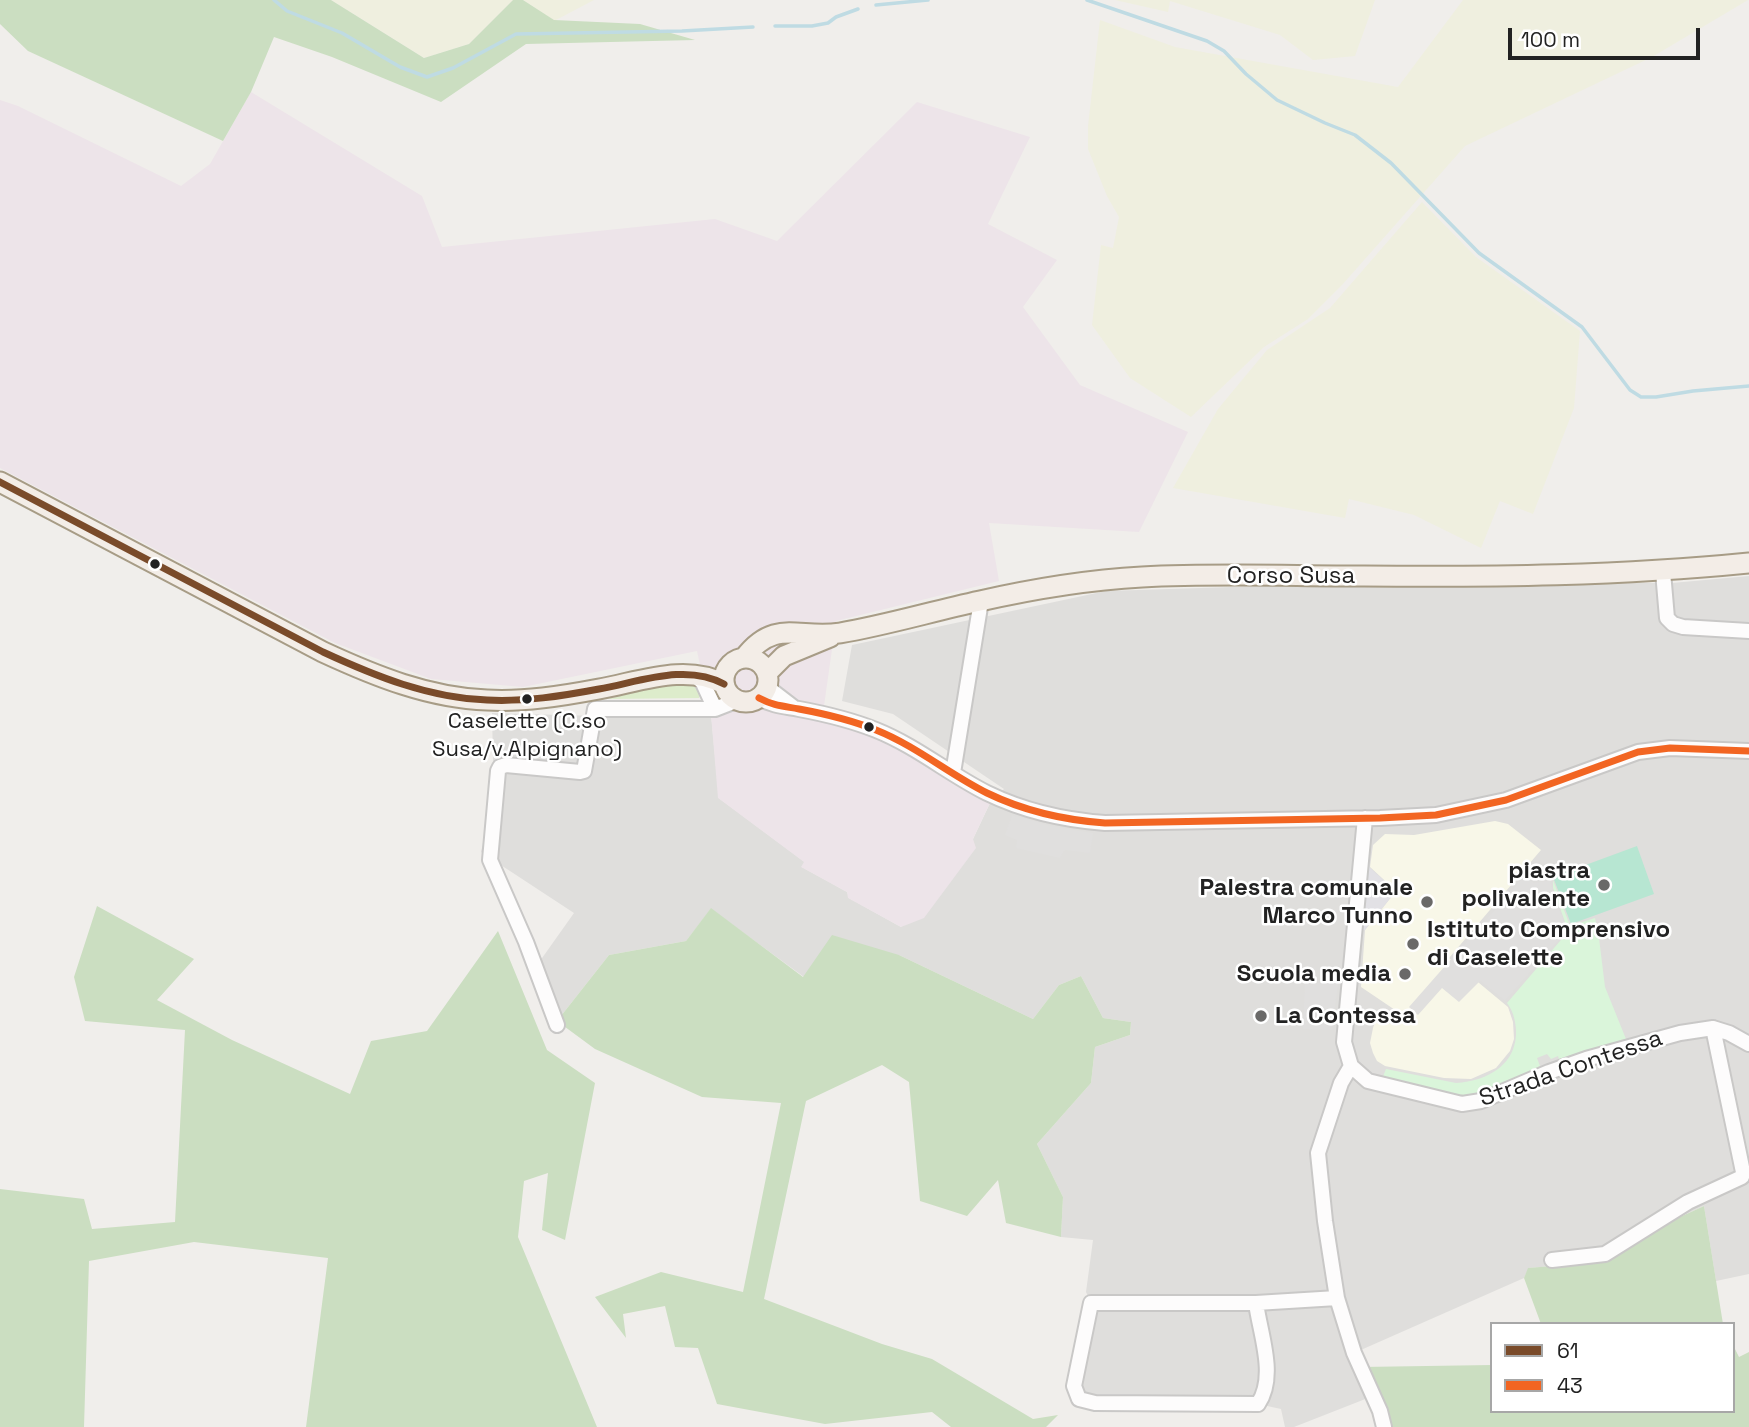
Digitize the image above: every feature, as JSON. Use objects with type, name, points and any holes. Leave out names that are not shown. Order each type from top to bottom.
[{"type":"main road","points":[[0,482],[323,652],[371,674],[429,692],[486,700],[542,699],[665,675],[694,674],[707,676],[723,697],[745,702],[764,686],[758,662],[697,664],[678,668],[665,675]]},
{"type":"main road","name":"Corso Susa","points":[[764,686],[784,656],[838,634],[981,601],[1063,586],[1140,577],[1521,577],[1663,572],[1749,563]]},
{"type":"main road","name":"Corso Susa","points":[[738,661],[759,641],[775,634],[838,634]]},
{"type":"main road","points":[[723,697],[724,677],[738,661]]},
{"type":"street","points":[[1663,572],[1667,618],[1673,624],[1749,631]]},
{"type":"street","points":[[953,773],[981,601]]},
{"type":"street","points":[[784,656],[786,632]]},
{"type":"street","points":[[764,686],[778,707],[852,721],[877,730],[912,747],[985,792],[1025,808],[1086,821],[1436,815],[1506,800],[1646,751],[1670,748],[1749,751]]},
{"type":"street","points":[[557,1025],[526,942],[490,860],[500,767],[506,765],[584,771],[593,713],[595,709],[609,702],[723,697]]},
{"type":"street","points":[[1365,818],[1344,1031],[1346,1055],[1351,1066],[1341,1083],[1318,1153],[1337,1298],[1354,1353],[1384,1427]]},
{"type":"street","points":[[1552,1260],[1605,1254],[1688,1202],[1742,1177],[1713,1028],[1749,1044]]},
{"type":"street","name":"Strada Contessa","points":[[1351,1066],[1368,1081],[1382,1086],[1451,1102],[1472,1103],[1587,1059],[1680,1033],[1713,1028]]},
{"type":"street","points":[[1256,1303],[1267,1371],[1267,1391],[1258,1404],[1095,1403],[1079,1399],[1074,1386],[1091,1303],[1256,1303],[1337,1298]]},
{"type":"shaded area","points":[[251,92],[422,196],[442,247],[715,219],[777,241],[917,102],[1030,137],[988,224],[1057,260],[1023,307],[1080,385],[1188,432],[1139,532],[989,523],[999,581],[836,621],[822,720],[867,735],[912,755],[990,803],[973,839],[976,848],[924,918],[901,927],[848,898],[847,892],[801,867],[804,862],[718,798],[711,714],[697,651],[523,687],[431,679],[335,643],[0,468],[0,100],[18,106],[181,186],[210,164]]},
{"type":"shaded area","points":[[1749,576],[1749,1274],[1716,1281],[1704,1206],[1601,1262],[1529,1268],[1524,1278],[1354,1353],[1373,1396],[1294,1427],[1285,1427],[1281,1409],[1258,1404],[1079,1399],[1091,1303],[1086,1292],[1093,1240],[1061,1237],[1063,1197],[1037,1144],[1091,1083],[1095,1047],[1130,1035],[1131,1022],[1103,1018],[1081,976],[1059,985],[1033,1019],[899,955],[804,977],[711,909],[686,941],[609,955],[557,1021],[535,968],[574,913],[481,852],[490,813],[492,713],[598,716],[711,714],[719,798],[805,862],[802,867],[847,892],[849,898],[901,927],[973,839],[990,803],[1004,789],[893,714],[842,701],[852,645],[1106,591],[1390,582],[1672,583]]},
{"type":"shaded area","points":[[1012,815],[1051,826],[1093,833],[1090,853],[1065,850],[1060,858],[1016,848],[1017,840],[1005,835]]},
{"type":"shaded area","name":"Istituto Comprensivo di Caselette","points":[[1495,821],[1508,824],[1541,850],[1449,958],[1508,1007],[1513,1022],[1514,1039],[1510,1051],[1496,1068],[1471,1079],[1444,1078],[1385,1066],[1377,1061],[1373,1053],[1370,1043],[1373,1028],[1376,1019],[1392,1024],[1401,1014],[1361,987],[1365,930],[1396,891],[1370,867],[1373,845],[1385,834],[1414,835]]},
{"type":"shaded area","points":[[1369,867],[1396,891],[1363,930]]},
{"type":"shaded area","points":[[1525,875],[1534,883],[1550,881],[1564,922],[1559,927],[1565,933],[1505,1001],[1480,981],[1459,1002],[1442,988],[1418,1015],[1409,1007]]},
{"type":"shaded area","points":[[1305,983],[1338,984],[1332,1030],[1303,1029]]},
{"type":"green space","points":[[0,0],[331,0],[424,58],[469,44],[513,0],[523,0],[554,20],[640,24],[695,40],[526,44],[441,102],[332,57],[274,37],[251,92],[223,141],[28,51],[0,24]]},
{"type":"green space","points":[[331,0],[513,0],[469,44],[424,58]]},
{"type":"green space","points":[[523,0],[594,0],[554,21]]},
{"type":"green space","points":[[1115,0],[1375,0],[1355,56],[1313,60],[1280,35],[1170,1],[1168,12]]},
{"type":"green space","points":[[1463,0],[1748,0],[1652,57],[1465,146],[1342,285],[1308,319],[1264,347],[1191,417],[1130,378],[1092,325],[1101,245],[1113,248],[1119,217],[1107,196],[1088,149],[1088,126],[1100,20],[1175,47],[1398,87]]},
{"type":"green space","points":[[1422,202],[1476,257],[1580,331],[1574,408],[1533,514],[1500,501],[1481,548],[1414,515],[1349,499],[1345,518],[1173,488],[1218,409],[1267,350],[1330,308]]},
{"type":"green space","points":[[685,681],[698,687],[701,693],[699,698],[607,699]]},
{"type":"green space","name":"piastra polivalente","points":[[1637,846],[1654,894],[1571,924],[1553,877]]},
{"type":"green space","points":[[1553,880],[1570,926],[1595,918],[1605,987],[1626,1039],[1559,1059],[1558,1056],[1551,1059],[1547,1054],[1537,1058],[1540,1066],[1497,1087],[1469,1095],[1437,1093],[1382,1079],[1386,1069],[1456,1083],[1468,1082],[1490,1074],[1506,1061],[1512,1052],[1516,1029],[1507,1003],[1566,934],[1561,927],[1565,922],[1553,888]]},
{"type":"green space","points":[[97,906],[194,959],[157,1000],[232,1040],[350,1094],[371,1041],[427,1031],[498,931],[547,1050],[595,1083],[565,1240],[542,1230],[548,1173],[524,1181],[518,1237],[597,1427],[306,1427],[328,1258],[194,1242],[89,1261],[84,1427],[0,1427],[0,1189],[84,1199],[92,1229],[175,1222],[185,1030],[85,1021],[74,977]]},
{"type":"green space","points":[[711,908],[803,977],[832,935],[899,955],[1033,1019],[1059,985],[1081,976],[1103,1018],[1131,1022],[1130,1035],[1095,1047],[1091,1083],[1037,1144],[1063,1197],[1061,1237],[1006,1223],[998,1180],[967,1216],[920,1201],[909,1082],[882,1065],[806,1101],[764,1299],[882,1344],[932,1359],[1033,1419],[1058,1415],[1046,1427],[951,1427],[932,1412],[825,1424],[717,1404],[698,1348],[675,1347],[665,1306],[623,1314],[626,1338],[595,1297],[661,1272],[743,1292],[781,1103],[702,1097],[595,1049],[557,1021],[609,955],[686,941]]},
{"type":"green space","points":[[1704,1206],[1723,1322],[1540,1322],[1524,1278],[1528,1268],[1601,1262]]},
{"type":"green space","points":[[1735,1349],[1739,1357],[1749,1352],[1749,1427],[1384,1427],[1361,1367],[1490,1365],[1490,1413],[1735,1413]]},
{"type":"waterway","points":[[274,0],[287,11],[342,33],[400,67],[427,77],[453,68],[516,34],[753,27]]},
{"type":"waterway","points":[[876,5],[928,0]]},
{"type":"waterway","points":[[1087,0],[1207,41],[1224,51],[1277,100],[1355,135],[1391,163],[1479,253],[1582,327],[1630,390],[1641,397],[1749,386]]},
{"type":"waterway","points":[[775,26],[828,23],[858,9]]},
{"type":"transit line","name":"61","points":[[0,482],[323,652],[382,677],[423,690],[465,698],[515,700],[571,694],[662,676],[694,675],[724,684]]},
{"type":"transit line","name":"43","points":[[759,698],[876,730],[905,744],[987,793],[1015,805],[1059,817],[1105,823],[1436,815],[1506,800],[1638,752],[1670,748],[1749,751]]},
{"type":"place","name":"Caselette (C.so Susa/v.Alpignano)","points":[[527,699]]},
{"type":"place","name":"piastra polivalente","points":[[1604,885]]},
{"type":"place","name":"Palestra comunale Marco Tunno","points":[[1427,902]]},
{"type":"place","name":"Istituto Comprensivo di Caselette","points":[[1413,944]]},
{"type":"place","name":"Scuola media","points":[[1405,974]]},
{"type":"place","name":"La Contessa","points":[[1261,1016]]}]
